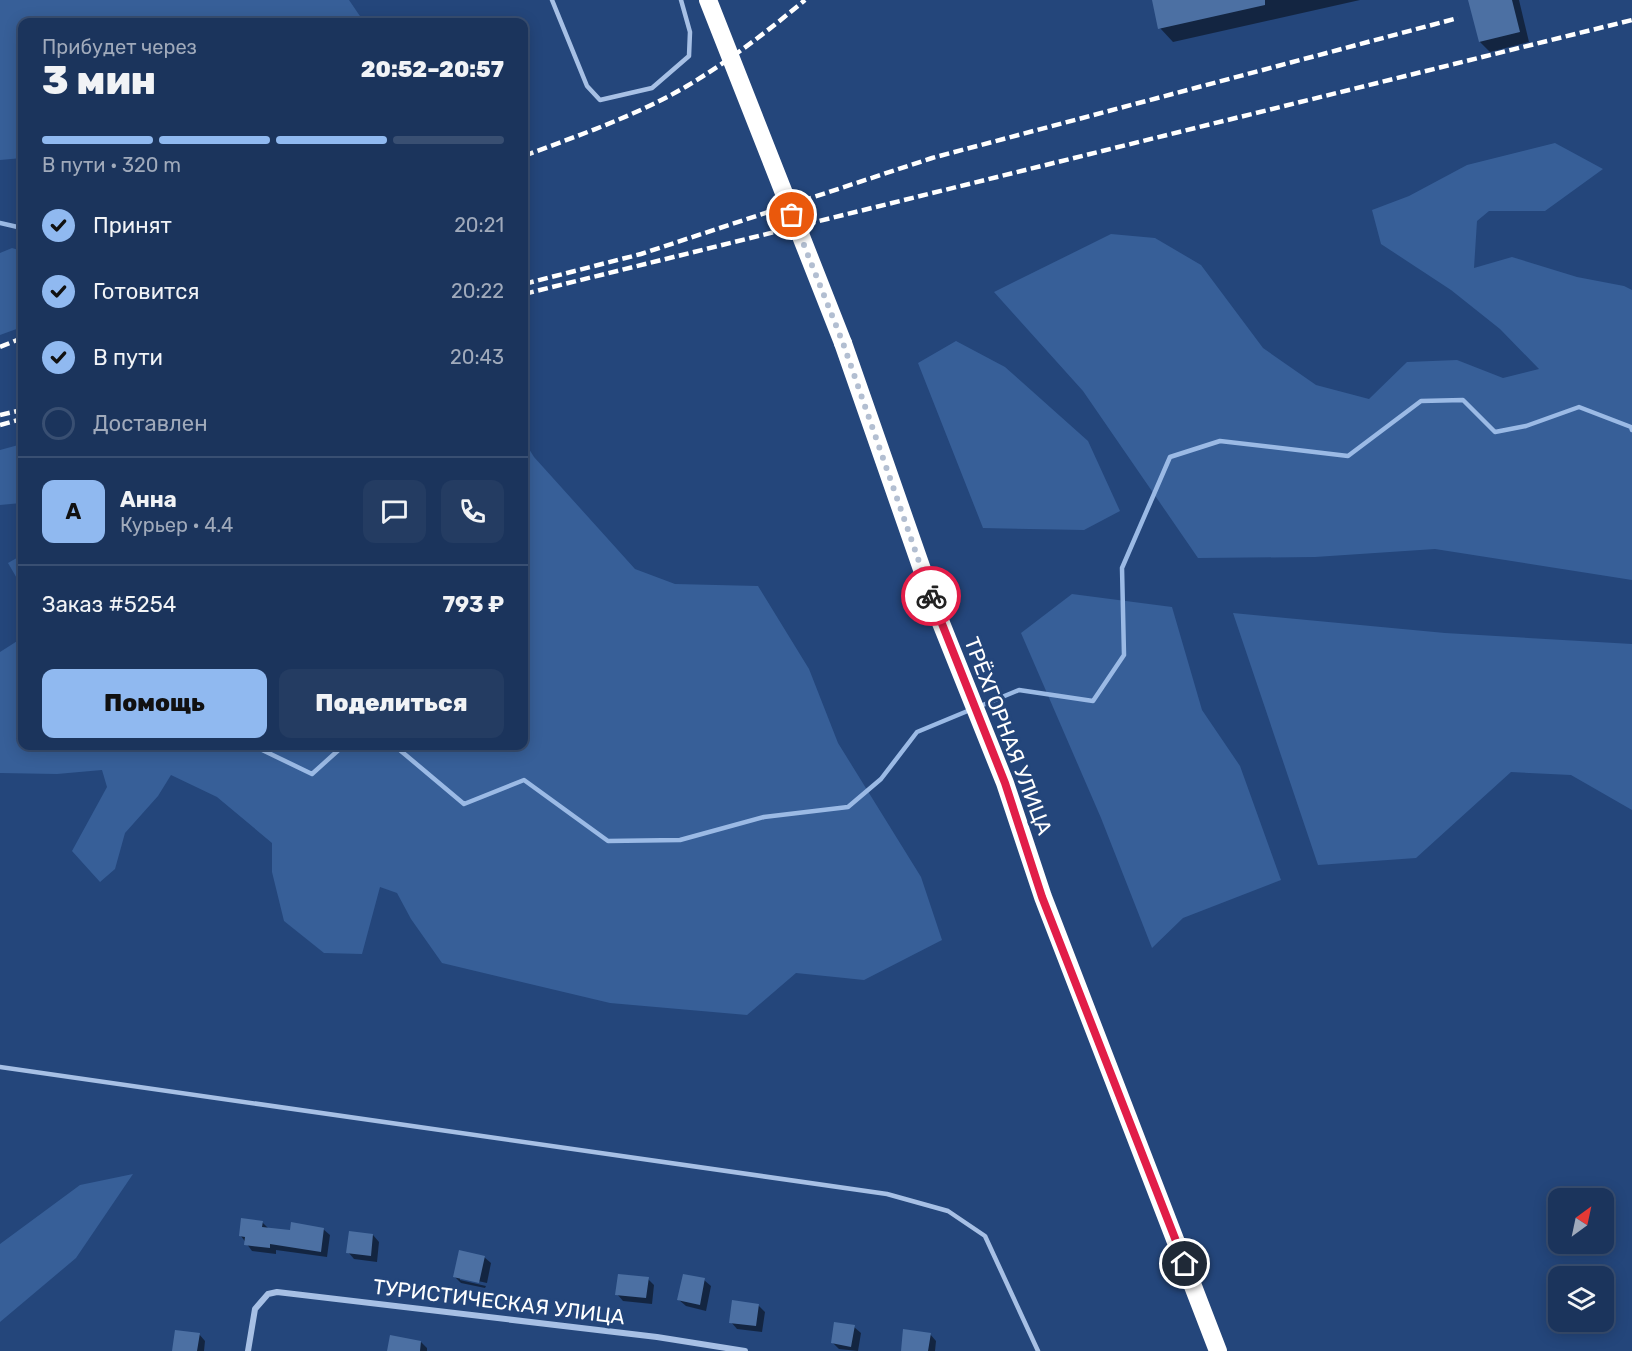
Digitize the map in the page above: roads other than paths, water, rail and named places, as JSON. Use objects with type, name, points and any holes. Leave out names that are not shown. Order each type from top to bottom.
[{"type":"highway","name":"ТРЁХГОРНАЯ УЛИЦА","points":[[708,0],[843,343],[939,618],[1005,783],[1042,897],[1218,1351]]},
{"type":"street","name":"ТУРИСТИЧЕСКАЯ УЛИЦА","points":[[248,1351],[255,1309],[261,1300],[268,1294],[290,1293],[412,1310],[657,1337],[745,1351]]},
{"type":"lane","points":[[552,0],[587,86],[600,100],[651,88],[689,56],[690,32],[681,0]]},
{"type":"lane","points":[[0,1067],[887,1194],[948,1211],[985,1236],[1038,1351]]},
{"type":"waterway","points":[[0,223],[18,227]]},
{"type":"waterway","points":[[978,707],[1019,690],[1093,701],[1124,655],[1122,568],[1170,457],[1220,441],[1348,456],[1421,401],[1463,400],[1495,432],[1526,426],[1579,407],[1631,427],[1632,430]]},
{"type":"waterway","points":[[400,750],[464,804],[524,780],[608,841],[680,840],[764,817],[848,807],[881,779],[917,732],[970,710]]},
{"type":"waterway","points":[[262,750],[312,774],[339,750]]},
{"type":"railway","points":[[528,155],[628,116],[668,97],[748,45],[805,0]]},
{"type":"railway","points":[[528,283],[641,254],[932,158],[1458,18]]},
{"type":"railway","points":[[528,293],[1632,20]]},
{"type":"railway","points":[[0,347],[18,340]]},
{"type":"railway","points":[[0,415],[18,411]]},
{"type":"railway","points":[[0,425],[18,420]]}]
